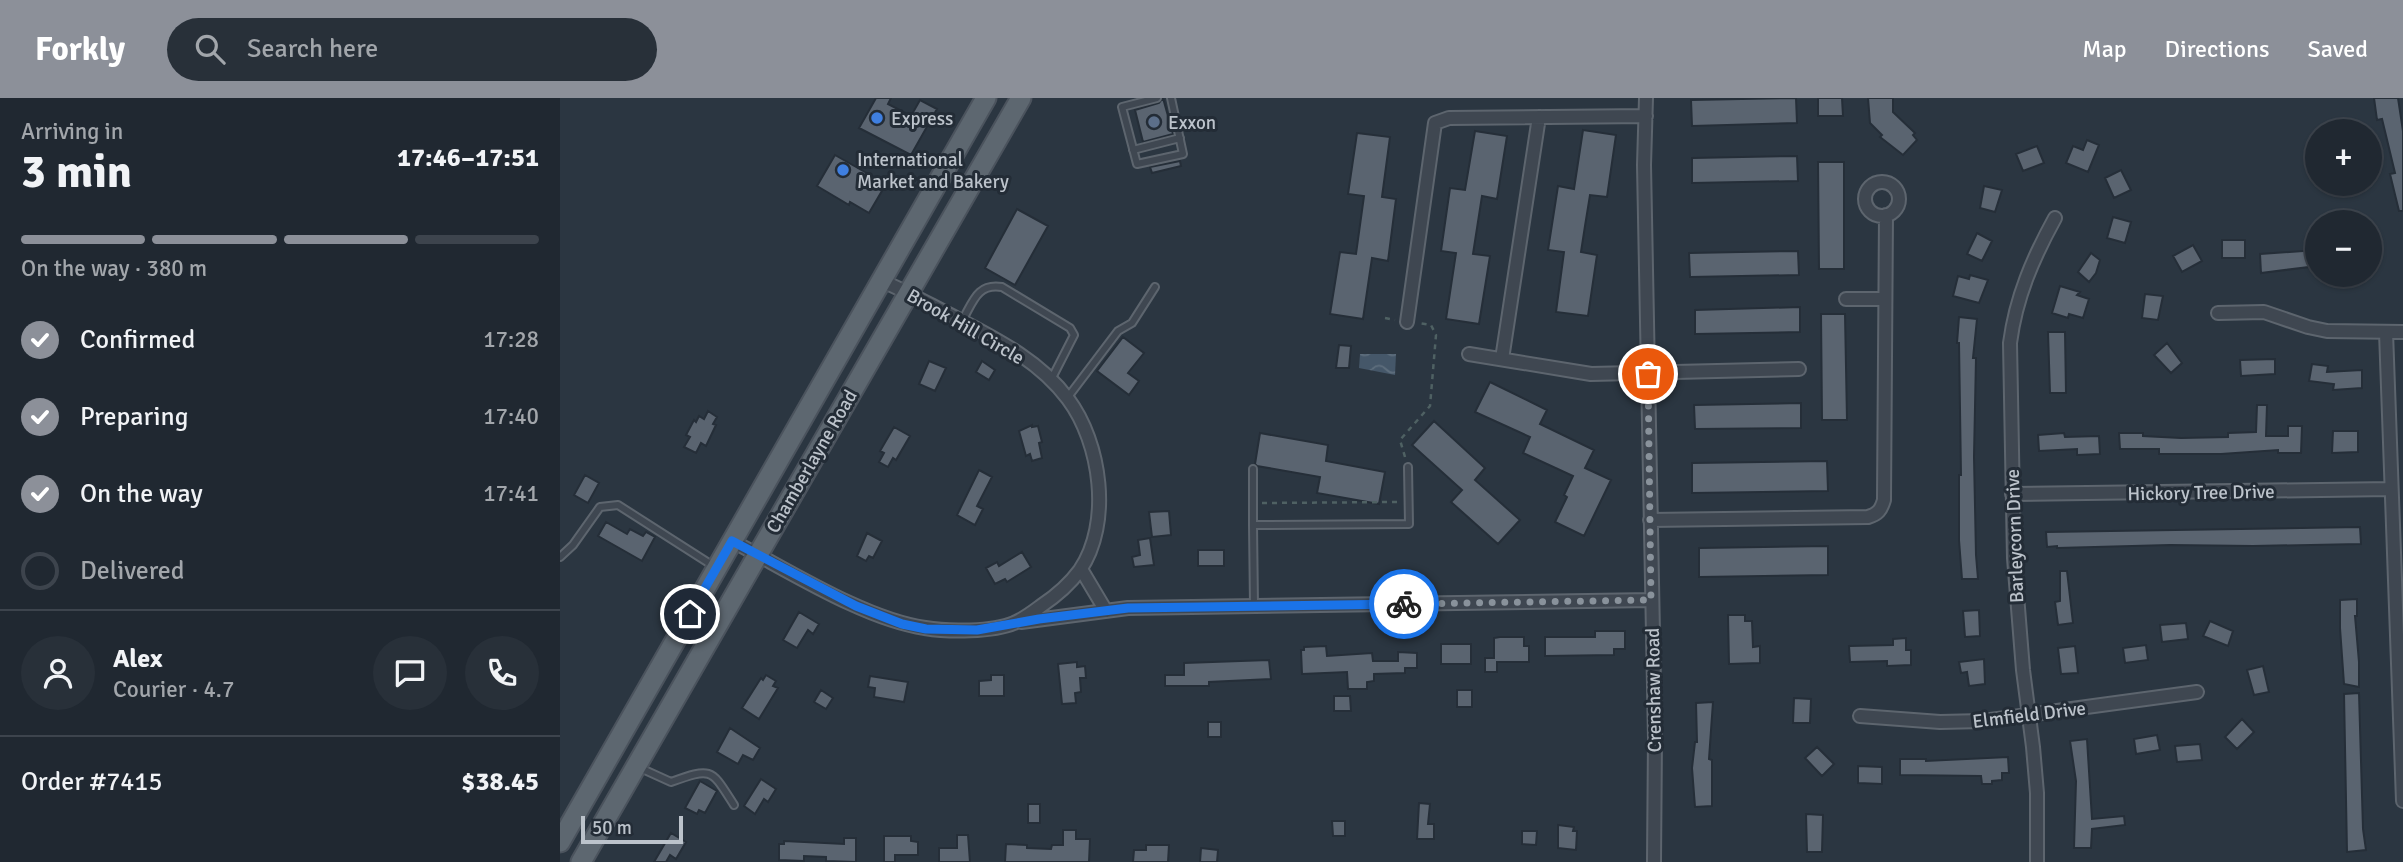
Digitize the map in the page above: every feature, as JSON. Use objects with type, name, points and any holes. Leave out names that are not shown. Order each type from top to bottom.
[{"type":"main road","name":"Chamberlayne Road","points":[[560,842],[986,98]]},
{"type":"main road","name":"Chamberlayne Road","points":[[581,862],[1021,98]]},
{"type":"street","name":"Crenshaw Road","points":[[1646,98],[1655,738],[1654,862]]},
{"type":"street","points":[[1407,322],[1435,123],[1449,118],[1646,116]]},
{"type":"street","points":[[1502,359],[1539,117]]},
{"type":"street","points":[[1650,520],[1868,517],[1877,514],[1884,500],[1886,215]]},
{"type":"street","name":"Barleycorn Drive","points":[[2037,862],[2037,793],[2018,616],[2012,494],[2010,343],[2023,283],[2055,218]]},
{"type":"street","name":"Brook Hill Circle","points":[[732,541],[856,606],[902,624],[951,631],[1013,624],[1053,597],[1069,584],[1081,569],[1090,552],[1097,526],[1098,486],[1087,429],[1067,397],[1017,352],[908,292],[882,281]]},
{"type":"street","points":[[1846,299],[1885,299]]},
{"type":"street","points":[[2218,313],[2264,312],[2327,331],[2403,332]]},
{"type":"street","points":[[2386,332],[2403,801]]},
{"type":"street","points":[[1469,354],[1591,374],[1799,369]]},
{"type":"street","name":"Hickory Tree Drive","points":[[2012,494],[2390,489]]},
{"type":"street","points":[[1081,569],[1107,611]]},
{"type":"street","points":[[1013,624],[1128,608],[1651,600]]},
{"type":"street","name":"Elmfield Drive","points":[[1860,716],[1954,722],[2029,715],[2197,692]]},
{"type":"lane","points":[[1157,98],[1122,107],[1137,164],[1183,154],[1171,98]]},
{"type":"lane","points":[[1133,150],[1180,138]]},
{"type":"lane","points":[[962,321],[980,291],[990,285],[1002,287],[1070,328],[1074,335],[1051,380]]},
{"type":"lane","points":[[1067,397],[1118,331],[1132,323],[1155,287]]},
{"type":"lane","points":[[1253,525],[1409,524],[1409,467]]},
{"type":"lane","points":[[1253,469],[1254,606]]},
{"type":"lane","points":[[560,557],[573,545],[600,507],[618,505],[716,568]]},
{"type":"lane","points":[[636,766],[671,782],[703,771],[715,776],[734,805]]},
{"type":"path","points":[[1385,318],[1431,325],[1436,335],[1430,406],[1400,440],[1409,467]]},
{"type":"path","points":[[1262,514],[1262,502],[1335,501],[1399,502],[1400,513]]},
{"type":"water","points":[[1360,354],[1396,354],[1395,375],[1359,368]]},
{"type":"building","points":[[876,98],[891,98],[888,104],[911,116],[920,100],[937,109],[911,155],[859,128]]},
{"type":"building","points":[[1163,98],[1173,134],[1143,142],[1135,110],[1159,103]]},
{"type":"building","points":[[1796,98],[1797,123],[1692,126],[1691,100]]},
{"type":"building","points":[[1818,98],[1842,98],[1843,116],[1818,116]]},
{"type":"building","points":[[1868,98],[1893,98],[1893,112],[1915,133],[1913,135],[1917,140],[1903,155],[1880,137],[1882,135],[1870,123]]},
{"type":"building","points":[[2374,98],[2398,98],[2403,131],[2403,211],[2399,211],[2390,174],[2395,173],[2382,119],[2377,119]]},
{"type":"building","points":[[1583,130],[1616,135],[1607,197],[1590,195],[1585,226],[1581,252],[1597,255],[1588,316],[1556,312],[1564,252],[1548,250],[1558,186],[1574,189]]},
{"type":"building","points":[[1475,131],[1507,136],[1497,199],[1482,196],[1473,254],[1490,256],[1479,324],[1446,319],[1456,253],[1441,251],[1450,188],[1465,190]]},
{"type":"building","points":[[1357,133],[1390,137],[1382,197],[1396,199],[1388,261],[1372,258],[1363,319],[1330,314],[1340,252],[1356,254],[1364,196],[1348,194]]},
{"type":"building","points":[[2087,140],[2099,145],[2088,172],[2066,163],[2073,146],[2083,150]]},
{"type":"building","points":[[2037,146],[2044,163],[2023,171],[2016,154]]},
{"type":"building","name":"International Market and Bakery","points":[[835,155],[886,184],[869,213],[850,202],[849,205],[817,186]]},
{"type":"building","points":[[1797,156],[1798,181],[1692,183],[1692,158]]},
{"type":"building","points":[[1180,161],[1181,166],[1152,173],[1150,167]]},
{"type":"building","points":[[1818,162],[1844,162],[1844,269],[1819,269]]},
{"type":"building","points":[[2121,170],[2131,190],[2114,198],[2105,178]]},
{"type":"building","points":[[1984,186],[2002,190],[1995,212],[1980,208]]},
{"type":"building","points":[[1017,209],[1048,226],[1015,285],[985,268]]},
{"type":"building","points":[[2113,217],[2131,222],[2125,243],[2107,238]]},
{"type":"building","points":[[1977,233],[1992,241],[1982,261],[1967,254]]},
{"type":"building","points":[[2222,240],[2245,240],[2245,258],[2222,258]]},
{"type":"building","points":[[2193,245],[2202,261],[2182,272],[2173,256]]},
{"type":"building","points":[[1798,251],[1799,275],[1690,277],[1689,253]]},
{"type":"building","points":[[2305,251],[2305,268],[2261,273],[2260,254]]},
{"type":"building","points":[[2091,253],[2100,260],[2096,273],[2089,282],[2078,272]]},
{"type":"building","points":[[1970,275],[1988,280],[1979,303],[1953,296],[1958,276],[1969,279]]},
{"type":"building","points":[[2060,286],[2080,292],[2077,295],[2089,299],[2083,318],[2069,314],[2068,318],[2052,313]]},
{"type":"building","points":[[2145,294],[2163,296],[2158,320],[2142,318]]},
{"type":"building","points":[[1800,307],[1800,332],[1695,334],[1695,310]]},
{"type":"building","points":[[1821,314],[1845,314],[1847,420],[1822,420]]},
{"type":"building","points":[[1959,317],[1977,319],[1973,358],[1976,358],[1974,457],[1978,579],[1962,579],[1959,540]]},
{"type":"building","points":[[2048,332],[2065,332],[2066,393],[2050,393]]},
{"type":"building","points":[[1123,337],[1144,353],[1128,373],[1139,381],[1129,395],[1097,371]]},
{"type":"building","points":[[2167,343],[2182,363],[2171,373],[2154,355]]},
{"type":"building","points":[[1339,345],[1351,346],[1349,368],[1336,368]]},
{"type":"building","points":[[2275,359],[2275,374],[2241,376],[2240,360]]},
{"type":"building","points":[[929,361],[946,368],[935,391],[919,384]]},
{"type":"building","points":[[982,361],[995,370],[989,380],[976,372]]},
{"type":"building","points":[[2312,364],[2328,366],[2327,372],[2362,370],[2362,388],[2333,390],[2334,384],[2309,381]]},
{"type":"building","points":[[1490,382],[1547,410],[1540,424],[1594,450],[1585,468],[1611,480],[1584,536],[1555,522],[1573,476],[1523,453],[1530,437],[1475,412]]},
{"type":"building","points":[[1801,403],[1801,428],[1695,429],[1694,405]]},
{"type":"building","points":[[2257,405],[2267,405],[2266,436],[2288,436],[2288,426],[2302,426],[2301,453],[2278,453],[2278,450],[2159,454],[2159,449],[2120,449],[2119,433],[2181,438],[2228,437],[2228,433],[2256,432]]},
{"type":"building","points":[[708,411],[717,417],[713,424],[716,425],[706,446],[701,443],[696,453],[684,447],[690,437],[686,435],[694,420],[696,422],[699,416],[704,419]]},
{"type":"building","points":[[1434,421],[1485,468],[1475,480],[1520,520],[1498,544],[1451,502],[1462,490],[1412,445]]},
{"type":"building","points":[[1032,425],[1038,426],[1042,458],[1032,461],[1030,454],[1026,456],[1019,431]]},
{"type":"building","points":[[894,427],[910,436],[896,460],[893,458],[888,467],[879,462],[884,453],[880,451]]},
{"type":"building","points":[[2333,431],[2358,431],[2358,452],[2332,453]]},
{"type":"building","points":[[1260,433],[1328,445],[1326,461],[1385,472],[1379,504],[1317,493],[1320,477],[1257,466],[1255,464]]},
{"type":"building","points":[[2064,433],[2065,437],[2099,436],[2100,454],[2077,455],[2077,449],[2039,451],[2038,435]]},
{"type":"building","points":[[1827,461],[1828,491],[1692,493],[1692,463]]},
{"type":"building","points":[[979,470],[992,477],[977,506],[983,509],[975,525],[957,515]]},
{"type":"building","points":[[585,475],[599,483],[588,503],[574,495]]},
{"type":"building","points":[[1169,511],[1171,535],[1152,537],[1149,512]]},
{"type":"building","points":[[606,522],[627,534],[630,529],[643,536],[646,532],[655,537],[642,561],[598,536]]},
{"type":"building","points":[[2360,527],[2361,544],[2253,546],[2057,548],[2047,547],[2046,532]]},
{"type":"building","points":[[867,533],[882,541],[873,558],[869,556],[866,561],[857,556]]},
{"type":"building","points":[[1150,538],[1154,565],[1134,567],[1132,557],[1140,555],[1138,540]]},
{"type":"building","points":[[1828,546],[1828,575],[1699,577],[1699,548]]},
{"type":"building","points":[[1198,550],[1224,550],[1224,566],[1198,566]]},
{"type":"building","points":[[1022,552],[1031,567],[1007,582],[1005,579],[995,584],[986,568],[997,562],[999,566]]},
{"type":"building","points":[[2060,571],[2067,571],[2073,623],[2058,625],[2055,602],[2060,601]]},
{"type":"building","points":[[2357,599],[2355,616],[2359,687],[2344,684],[2340,628],[2340,600]]},
{"type":"building","points":[[1979,610],[1980,636],[1965,637],[1963,611]]},
{"type":"building","points":[[799,612],[819,624],[813,634],[808,630],[797,648],[783,640]]},
{"type":"building","points":[[1728,615],[1745,615],[1745,621],[1752,621],[1753,647],[1760,646],[1760,663],[1729,664]]},
{"type":"building","points":[[2210,621],[2233,631],[2228,646],[2203,636]]},
{"type":"building","points":[[2186,623],[2188,639],[2162,642],[2160,625]]},
{"type":"building","points":[[1595,631],[1625,631],[1625,649],[1614,649],[1614,655],[1545,656],[1545,637],[1595,637]]},
{"type":"building","points":[[1524,637],[1524,646],[1529,646],[1529,662],[1497,662],[1497,672],[1485,672],[1485,658],[1494,658],[1494,638]]},
{"type":"building","points":[[1906,638],[1906,650],[1911,650],[1911,665],[1887,666],[1887,661],[1850,662],[1849,646],[1893,645],[1893,639]]},
{"type":"building","points":[[1441,644],[1471,644],[1471,664],[1441,664]]},
{"type":"building","points":[[2146,645],[2148,660],[2125,663],[2123,648]]},
{"type":"building","points":[[1326,646],[1327,656],[1372,653],[1373,661],[1398,661],[1398,652],[1417,653],[1417,668],[1405,668],[1405,673],[1374,674],[1374,681],[1367,682],[1367,689],[1348,689],[1347,672],[1302,674],[1301,650],[1304,650],[1304,647]]},
{"type":"building","points":[[2075,646],[2078,673],[2061,674],[2058,648]]},
{"type":"building","points":[[1984,659],[1985,684],[1969,686],[1967,672],[1961,673],[1959,662]]},
{"type":"building","points":[[1269,660],[1271,679],[1209,682],[1209,686],[1165,686],[1165,675],[1184,675],[1184,663]]},
{"type":"building","points":[[1077,662],[1077,667],[1085,666],[1086,678],[1080,678],[1081,692],[1075,693],[1076,703],[1062,704],[1058,664]]},
{"type":"building","points":[[2263,666],[2269,692],[2254,695],[2247,670]]},
{"type":"building","points":[[766,675],[776,681],[773,686],[778,688],[759,719],[742,708],[761,678],[763,680]]},
{"type":"building","points":[[991,675],[1004,675],[1004,696],[979,696],[979,681],[991,680]]},
{"type":"building","points":[[870,676],[908,682],[904,702],[874,697],[875,688],[868,687]]},
{"type":"building","points":[[821,690],[833,698],[826,709],[814,702]]},
{"type":"building","points":[[1457,690],[1472,690],[1472,707],[1457,707]]},
{"type":"building","points":[[2359,693],[2366,850],[2347,852],[2344,694]]},
{"type":"building","points":[[1334,696],[1350,696],[1351,711],[1334,711]]},
{"type":"building","points":[[1794,698],[1811,699],[1810,723],[1793,723]]},
{"type":"building","points":[[1713,702],[1709,759],[1712,760],[1712,806],[1695,807],[1692,768],[1697,742],[1696,703]]},
{"type":"building","points":[[2242,719],[2254,732],[2237,749],[2225,737]]},
{"type":"building","points":[[1208,722],[1221,722],[1221,737],[1208,737]]},
{"type":"building","points":[[730,728],[760,748],[753,760],[743,755],[738,764],[717,752]]},
{"type":"building","points":[[2157,735],[2160,750],[2136,754],[2134,739]]},
{"type":"building","points":[[2087,739],[2092,819],[2124,816],[2125,825],[2092,829],[2091,848],[2074,848],[2076,781],[2070,741]]},
{"type":"building","points":[[2200,744],[2202,760],[2177,762],[2175,746]]},
{"type":"building","points":[[1817,747],[1834,764],[1822,776],[1805,758]]},
{"type":"building","points":[[2008,757],[2009,773],[2002,773],[2002,780],[1992,781],[1992,784],[1982,784],[1981,776],[1900,775],[1900,759],[1926,761]]},
{"type":"building","points":[[1858,766],[1882,767],[1882,784],[1858,783]]},
{"type":"building","points":[[761,779],[776,789],[768,802],[764,799],[755,814],[744,806]]},
{"type":"building","points":[[700,781],[717,791],[705,813],[699,810],[697,814],[685,808]]},
{"type":"building","points":[[1419,803],[1430,804],[1428,824],[1434,824],[1434,839],[1417,839]]},
{"type":"building","points":[[1028,804],[1040,804],[1040,823],[1028,823]]},
{"type":"building","points":[[1806,814],[1823,815],[1822,852],[1807,852]]},
{"type":"building","points":[[1332,821],[1345,821],[1345,836],[1333,836]]},
{"type":"building","points":[[1558,825],[1574,827],[1573,831],[1577,831],[1576,850],[1558,848]]},
{"type":"building","points":[[1063,830],[1076,830],[1076,839],[1090,839],[1089,862],[1005,862],[1006,844],[1051,849],[1052,845],[1063,845]]},
{"type":"building","points":[[1522,831],[1537,831],[1536,845],[1522,844]]},
{"type":"building","points":[[671,833],[686,842],[676,859],[670,855],[666,862],[654,862]]},
{"type":"building","points":[[957,835],[968,835],[970,862],[939,862],[939,848],[957,848]]},
{"type":"building","points":[[884,836],[911,836],[911,841],[918,842],[918,855],[895,855],[895,862],[884,862]]},
{"type":"building","points":[[844,838],[856,838],[856,862],[826,861],[826,857],[804,856],[804,861],[779,860],[779,844],[784,844],[784,841],[844,844]]},
{"type":"building","points":[[1146,845],[1169,845],[1168,862],[1133,862],[1134,850],[1146,850]]},
{"type":"building","points":[[1201,848],[1218,850],[1217,862],[1200,862]]},
{"type":"way so far","points":[[1404,604],[1651,600],[1648,374]]},
{"type":"place","name":"Express","points":[[877,118]]},
{"type":"place","name":"Exxon","points":[[1154,122]]},
{"type":"place","name":"International Market and Bakery","points":[[843,170]]},
{"type":"route","points":[[690,614],[732,541],[856,606],[902,624],[926,629],[977,630],[1128,608],[1404,604]]}]
